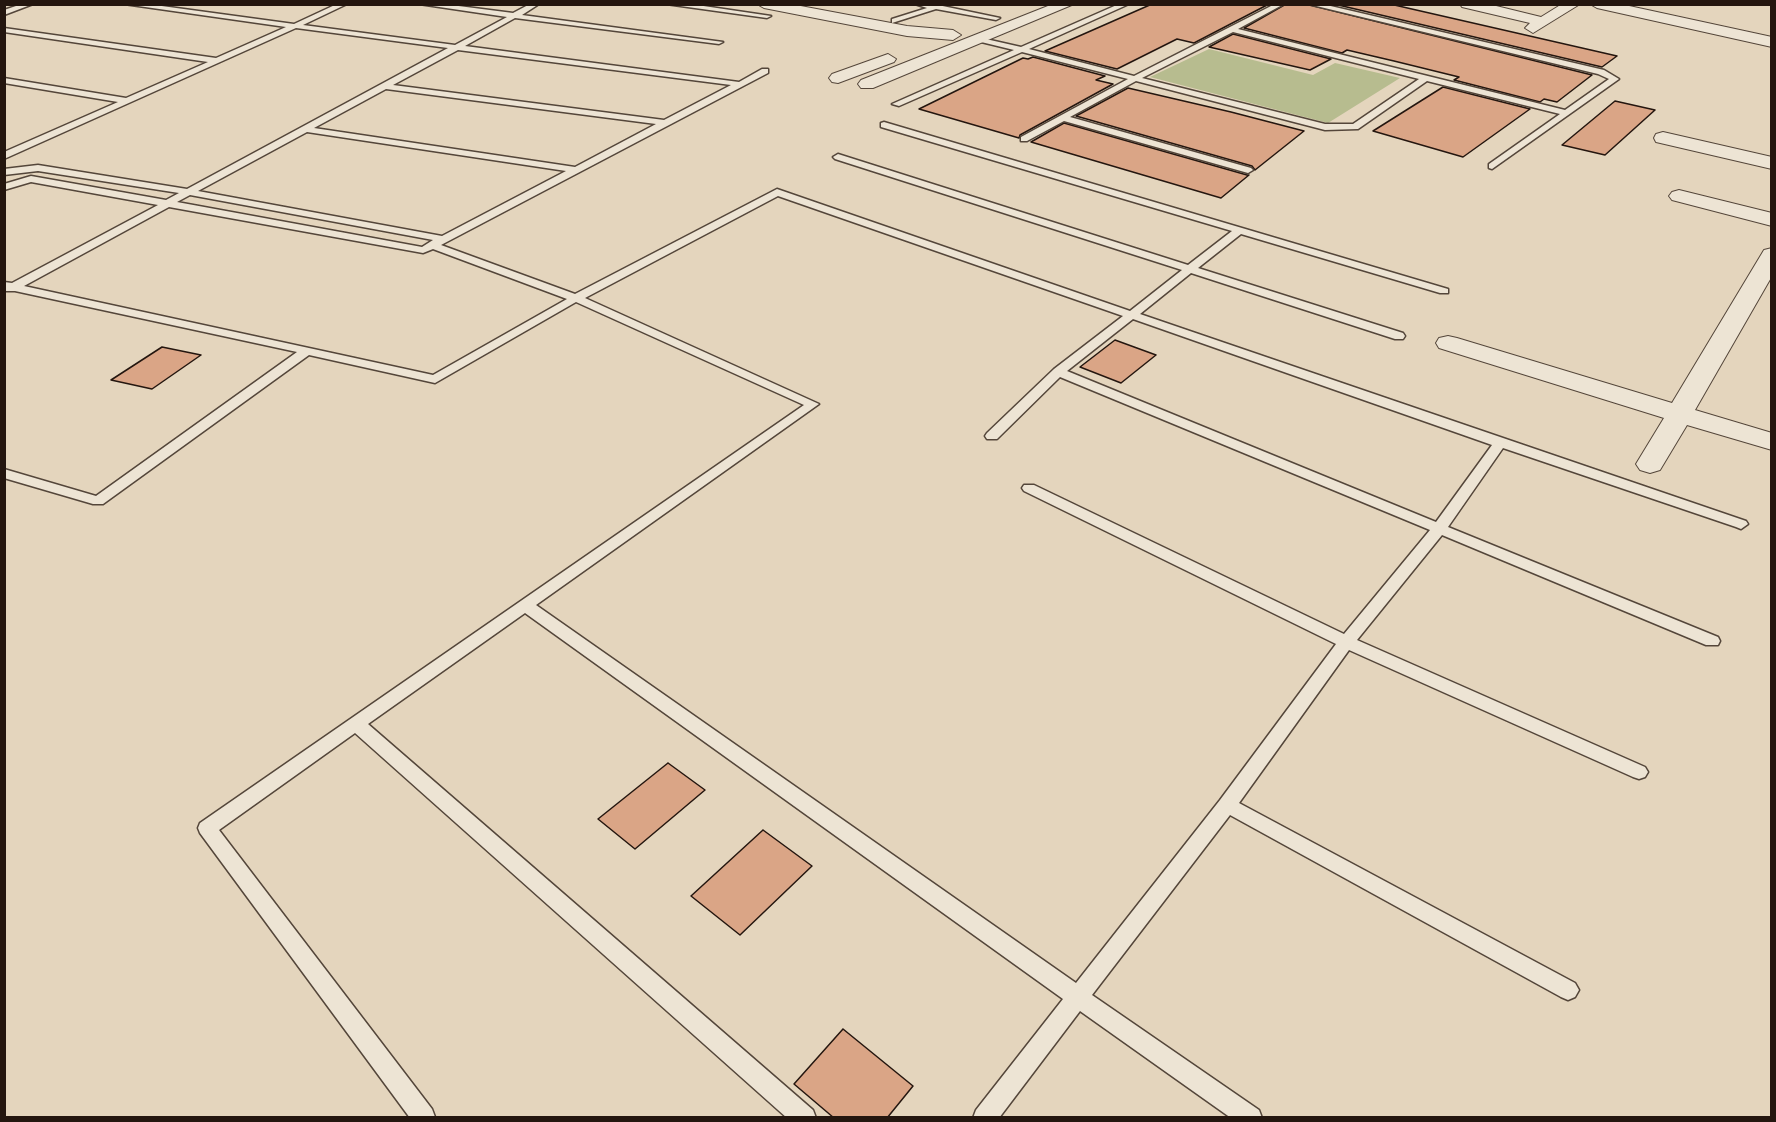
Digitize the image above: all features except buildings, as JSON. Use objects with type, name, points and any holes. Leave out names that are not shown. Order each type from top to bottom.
[{"type":"street","points":[[838,78],[1031,4]]},
{"type":"street","points":[[867,84],[1067,4]]},
{"type":"street","points":[[1467,4],[1538,25],[1573,4]]},
{"type":"street","points":[[1597,4],[1772,42]]},
{"type":"street","points":[[765,10],[907,31],[953,35]]},
{"type":"street","points":[[1663,138],[1772,163]]},
{"type":"street","points":[[1679,196],[1772,220]]},
{"type":"street","points":[[1650,464],[1772,255]]},
{"type":"street","points":[[1448,343],[1772,442]]},
{"type":"lane","points":[[4,13],[30,4]]},
{"type":"lane","points":[[127,4],[739,84]]},
{"type":"lane","points":[[4,156],[344,4]]},
{"type":"lane","points":[[422,4],[720,42]]},
{"type":"lane","points":[[7,288],[458,48],[536,4]]},
{"type":"lane","points":[[669,4],[765,10]]},
{"type":"lane","points":[[918,4],[996,18]]},
{"type":"lane","points":[[895,21],[944,4]]},
{"type":"lane","points":[[896,104],[1126,4]]},
{"type":"lane","points":[[1024,139],[1136,78],[1281,4]]},
{"type":"lane","points":[[1311,4],[1601,72],[1615,79],[1492,166]]},
{"type":"lane","points":[[1231,29],[1565,113]]},
{"type":"lane","points":[[4,30],[219,61]]},
{"type":"lane","points":[[980,39],[1325,127],[1354,127],[1427,77]]},
{"type":"lane","points":[[4,187],[31,179],[423,250],[765,71]]},
{"type":"lane","points":[[4,80],[128,101]]},
{"type":"lane","points":[[385,86],[665,123]]},
{"type":"lane","points":[[1063,118],[1248,170]]},
{"type":"lane","points":[[884,125],[1444,291]]},
{"type":"lane","points":[[305,129],[576,170]]},
{"type":"lane","points":[[838,157],[1399,336]]},
{"type":"lane","points":[[4,172],[38,168],[188,192],[443,239]]},
{"type":"lane","points":[[7,288],[308,350],[435,379],[576,298],[777,192],[1500,443],[1741,524]]},
{"type":"lane","points":[[992,436],[1058,372],[1240,230]]},
{"type":"lane","points":[[424,1117],[207,828],[813,404],[576,298],[431,245]]},
{"type":"lane","points":[[4,473],[98,501],[308,350]]},
{"type":"lane","points":[[1058,372],[1712,641]]},
{"type":"lane","points":[[984,1118],[1227,805],[1346,642],[1439,529],[1500,443]]},
{"type":"lane","points":[[1029,488],[1346,642],[1639,772]]},
{"type":"lane","points":[[525,605],[1078,998],[1251,1118]]},
{"type":"lane","points":[[356,724],[805,1118]]},
{"type":"lane","points":[[1227,805],[1568,990]]},
{"type":"green space","points":[[1209,49],[1313,75],[1335,63],[1400,78],[1328,123],[1150,77]]}]
